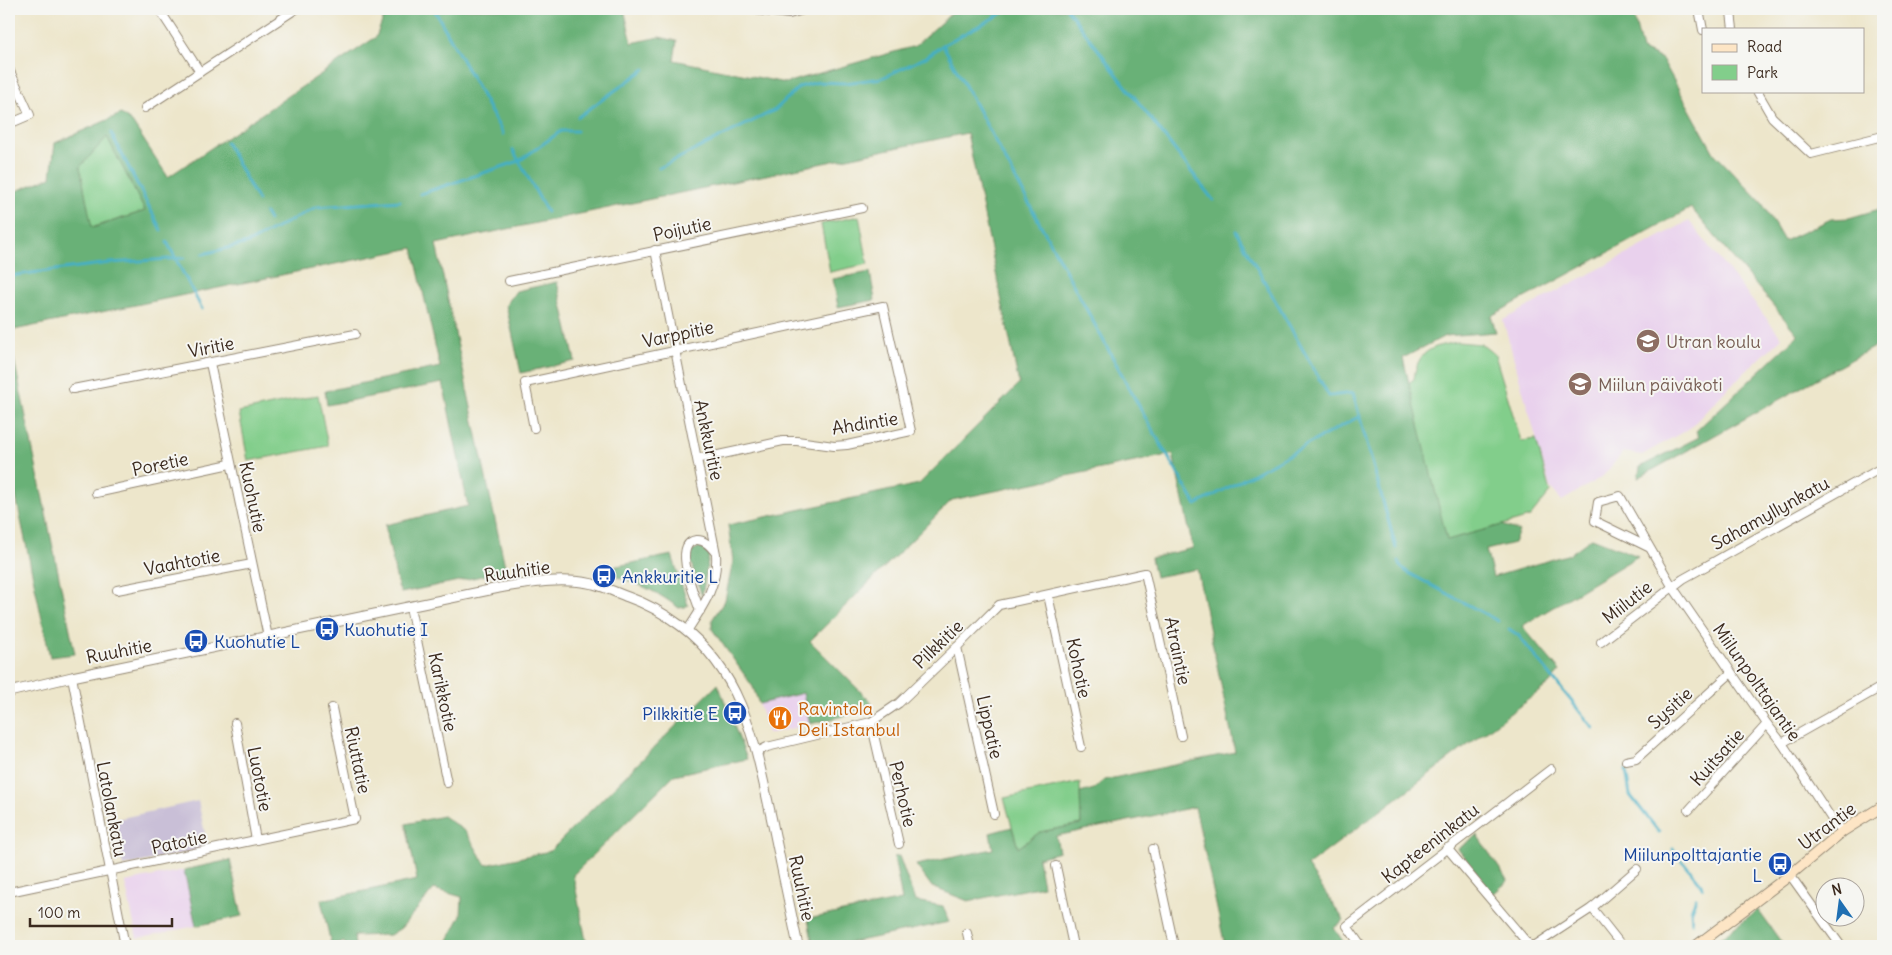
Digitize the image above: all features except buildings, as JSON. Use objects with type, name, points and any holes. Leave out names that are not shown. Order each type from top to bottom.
[{"type":"main road","name":"Utrantie","points":[[1696,946],[1843,832],[1883,806]]},
{"type":"street","points":[[159,9],[200,72]]},
{"type":"street","points":[[145,108],[296,9]]},
{"type":"street","points":[[748,9],[789,14],[807,9]]},
{"type":"street","points":[[1699,9],[1703,28]]},
{"type":"street","points":[[1727,9],[1731,12],[1733,28]]},
{"type":"street","points":[[9,69],[30,115],[9,124]]},
{"type":"street","points":[[1758,92],[1772,116],[1811,154],[1883,136]]},
{"type":"street","name":"Poijutie","points":[[509,281],[862,208]]},
{"type":"street","name":"Ankkuritie","points":[[655,250],[716,554],[712,590],[687,631]]},
{"type":"street","name":"Varppitie","points":[[534,428],[525,383],[883,306]]},
{"type":"street","name":"Ahdintie","points":[[698,458],[783,441],[834,446],[847,445],[911,431],[883,306]]},
{"type":"street","name":"Viritie","points":[[73,389],[355,334]]},
{"type":"street","name":"Kuohutie","points":[[210,363],[268,637]]},
{"type":"street","name":"Poretie","points":[[96,493],[230,464]]},
{"type":"street","name":"Sahamyllynkatu","points":[[1672,586],[1883,467]]},
{"type":"street","name":"Miilunpolttajantie","points":[[1650,548],[1595,521],[1598,502],[1620,496],[1672,586],[1731,673],[1782,743],[1833,821],[1843,832]]},
{"type":"street","points":[[700,611],[687,572],[684,552],[688,544],[695,540],[710,546],[716,554]]},
{"type":"street","name":"Vaahtotie","points":[[117,590],[252,564]]},
{"type":"street","name":"Pilkkitie","points":[[757,752],[871,722],[899,703],[957,648],[998,604],[1145,573]]},
{"type":"street","name":"Atraintie","points":[[1145,573],[1181,736]]},
{"type":"street","name":"Ruuhitie","points":[[9,692],[72,677],[538,581],[594,584],[641,602],[666,615],[706,648],[734,687],[757,752],[798,946]]},
{"type":"street","name":"Miilutie","points":[[1601,642],[1672,586]]},
{"type":"street","name":"Kohotie","points":[[1048,594],[1080,747]]},
{"type":"street","name":"Karikkotie","points":[[410,607],[447,782]]},
{"type":"street","name":"Lippatie","points":[[957,648],[994,814]]},
{"type":"street","name":"Sysitie","points":[[1626,761],[1636,759],[1731,673]]},
{"type":"street","name":"Latolankatu","points":[[72,677],[125,946]]},
{"type":"street","points":[[1782,743],[1883,686]]},
{"type":"street","name":"Riuttatie","points":[[332,708],[355,818]]},
{"type":"street","name":"Perhotie","points":[[871,722],[898,844]]},
{"type":"street","name":"Luototie","points":[[234,723],[256,840]]},
{"type":"street","name":"Kuitsatie","points":[[1690,810],[1767,724]]},
{"type":"street","name":"Kapteeninkatu","points":[[1361,946],[1347,926],[1551,769]]},
{"type":"street","name":"Patotie","points":[[9,892],[355,818]]},
{"type":"street","points":[[1447,848],[1530,946]]},
{"type":"street","points":[[1153,849],[1174,946]]},
{"type":"street","points":[[1056,866],[1073,946]]},
{"type":"street","points":[[1534,946],[1592,908],[1637,869]]},
{"type":"street","points":[[1790,875],[1841,946]]},
{"type":"street","points":[[1592,908],[1622,946]]},
{"type":"street","points":[[967,933],[970,946]]},
{"type":"shaded area","points":[[1689,221],[1782,338],[1728,388],[1690,428],[1642,455],[1623,452],[1603,476],[1562,501],[1550,487],[1503,320]]},
{"type":"shaded area","points":[[804,693],[810,724],[768,734],[759,704]]},
{"type":"shaded area","points":[[198,801],[208,848],[123,866],[113,820]]},
{"type":"shaded area","points":[[184,870],[196,926],[137,938],[125,882]]},
{"type":"green space","points":[[387,9],[624,9],[632,43],[659,37],[677,41],[674,60],[785,83],[915,46],[956,9],[1632,9],[1642,50],[1662,59],[1714,153],[1762,203],[1784,241],[1831,219],[1849,218],[1883,208],[1883,342],[1638,478],[1640,467],[1699,437],[1696,431],[1798,335],[1691,208],[1491,316],[1496,332],[1445,336],[1403,358],[1447,540],[1502,525],[1519,531],[1514,543],[1486,550],[1493,577],[1570,554],[1592,538],[1638,556],[1522,626],[1560,671],[1549,684],[1307,866],[1344,920],[1334,928],[1346,946],[1225,946],[1195,807],[1056,836],[1059,852],[1038,858],[1043,886],[968,901],[932,887],[916,865],[993,849],[990,833],[1012,827],[1018,848],[1040,832],[1081,824],[1080,793],[1094,789],[1104,780],[1235,752],[1197,569],[1155,577],[1151,558],[1193,548],[1173,454],[952,500],[810,641],[872,703],[844,716],[810,724],[803,693],[759,704],[753,687],[712,629],[712,620],[725,600],[733,561],[728,525],[919,484],[1019,384],[967,133],[436,244],[506,571],[401,593],[385,525],[468,506],[443,383],[327,405],[325,391],[440,367],[413,248],[9,331],[9,194],[51,177],[55,143],[121,114],[132,122],[168,177],[376,37]],"holes":[[[107,137],[145,211],[92,228],[80,167]]]},
{"type":"green space","points":[[107,136],[145,211],[91,228],[80,167]]},
{"type":"green space","points":[[859,216],[868,264],[830,272],[821,224]]},
{"type":"green space","points":[[870,272],[875,300],[838,307],[833,279]]},
{"type":"green space","points":[[557,282],[575,361],[521,373],[506,305],[516,291]]},
{"type":"green space","points":[[9,335],[75,654],[50,657],[9,464]]},
{"type":"green space","points":[[1458,342],[1481,344],[1495,355],[1521,441],[1536,439],[1550,492],[1530,517],[1447,541],[1403,387],[1414,379],[1419,362],[1428,351],[1441,345]]},
{"type":"green space","points":[[318,395],[328,446],[248,461],[239,412]]},
{"type":"green space","points":[[699,547],[705,549],[709,555],[702,596],[690,560],[691,552]]},
{"type":"green space","points":[[672,555],[688,605],[685,607],[679,608],[642,586],[601,572],[602,569]]},
{"type":"green space","points":[[718,684],[747,759],[674,775],[573,875],[587,946],[445,946],[461,915],[462,897],[434,889],[401,928],[390,935],[354,936],[355,946],[346,946],[344,942],[331,944],[321,900],[417,880],[406,824],[443,816],[466,832],[486,865],[550,851]]},
{"type":"green space","points":[[1080,782],[1081,824],[1040,832],[1018,848],[1004,798]]},
{"type":"green space","points":[[1477,835],[1508,881],[1493,894],[1458,849]]},
{"type":"green space","points":[[899,856],[915,901],[943,906],[949,922],[834,946],[813,946],[808,919],[902,900],[894,857]]},
{"type":"green space","points":[[230,860],[242,916],[196,926],[184,870]]},
{"type":"green space","points":[[1758,910],[1784,946],[1709,946]]},
{"type":"waterway","points":[[434,9],[503,134]]},
{"type":"waterway","points":[[659,168],[775,110],[799,87],[818,82],[845,83],[882,78],[926,57],[943,45],[1010,9]]},
{"type":"waterway","points":[[1067,9],[1213,200]]},
{"type":"waterway","points":[[943,45],[1145,417],[1196,505],[1360,416]]},
{"type":"waterway","points":[[578,117],[645,69]]},
{"type":"waterway","points":[[420,194],[519,161],[561,131],[577,131]]},
{"type":"waterway","points":[[111,133],[161,230]]},
{"type":"waterway","points":[[226,142],[258,201]]},
{"type":"waterway","points":[[513,150],[547,212]]},
{"type":"waterway","points":[[203,254],[248,243],[316,207],[400,201]]},
{"type":"waterway","points":[[265,213],[269,220]]},
{"type":"waterway","points":[[1236,231],[1329,396],[1353,393],[1396,548]]},
{"type":"waterway","points":[[167,242],[202,309]]},
{"type":"waterway","points":[[9,279],[16,275],[110,263],[184,258]]},
{"type":"waterway","points":[[1399,561],[1401,567],[1407,572],[1498,621]]},
{"type":"waterway","points":[[1509,629],[1518,635],[1593,728]]},
{"type":"waterway","points":[[1626,770],[1630,795],[1659,832]]},
{"type":"waterway","points":[[1673,849],[1701,884],[1702,888]]},
{"type":"waterway","points":[[1692,923],[1691,910],[1696,898]]},
{"type":"place","name":"Utran koulu","points":[[1648,341]]},
{"type":"place","name":"Miilun päiväkoti","points":[[1580,384]]},
{"type":"place","name":"Ankkuritie L","points":[[604,576]]},
{"type":"place","name":"Kuohutie I","points":[[327,629]]},
{"type":"place","name":"Kuohutie L","points":[[196,641]]},
{"type":"place","name":"Pilkkitie E","points":[[735,713]]},
{"type":"place","name":"Ravintola Deli Istanbul","points":[[780,718]]},
{"type":"place","name":"Miilunpolttajantie L","points":[[1780,864]]}]
